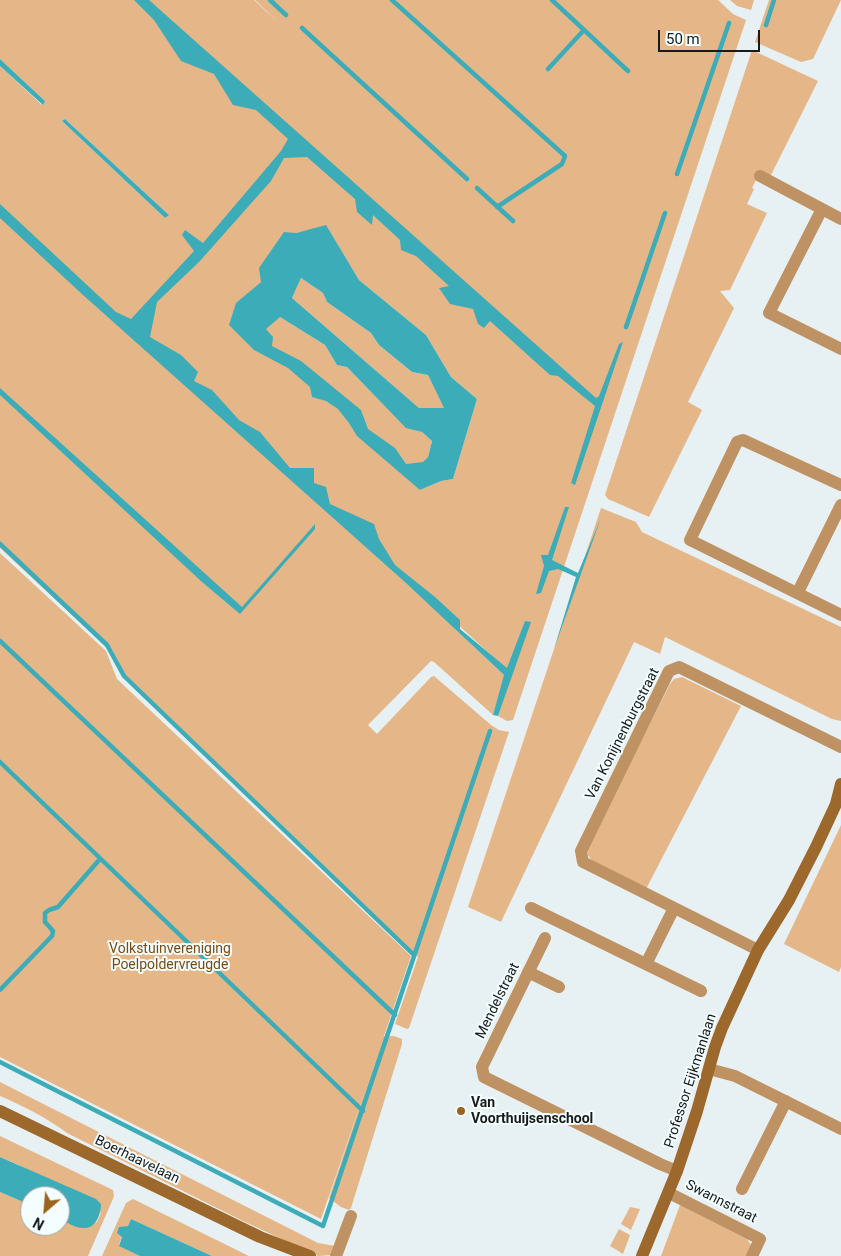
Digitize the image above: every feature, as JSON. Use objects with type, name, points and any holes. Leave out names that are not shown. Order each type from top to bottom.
[{"type":"street","points":[[760,176],[841,219]]},
{"type":"street","points":[[822,209],[769,313],[841,349]]},
{"type":"street","points":[[841,485],[743,440],[737,442],[690,540],[841,614]]},
{"type":"street","points":[[798,592],[841,505]]},
{"type":"street","name":"Van Konijnenburgstraat","points":[[758,950],[583,862],[581,851],[669,671],[678,667],[841,747]]},
{"type":"street","name":"Professor Eijkmanlaan","points":[[642,1256],[669,1193],[698,1112],[722,1028],[758,950],[789,900],[836,804],[841,784]]},
{"type":"street","points":[[531,908],[701,991]]},
{"type":"street","points":[[646,964],[674,908]]},
{"type":"street","name":"Mendelstraat","points":[[545,938],[482,1067],[484,1077],[677,1171]]},
{"type":"street","points":[[528,972],[559,987]]},
{"type":"street","points":[[709,1070],[735,1076],[841,1129]]},
{"type":"street","points":[[742,1189],[786,1101]]},
{"type":"street","name":"Boerhaavelaan","points":[[0,1111],[240,1228],[310,1256]]},
{"type":"street","name":"Swannstraat","points":[[669,1193],[760,1239],[752,1256]]},
{"type":"street","points":[[336,1256],[351,1216]]},
{"type":"street","name":"Boerhaavelaan","points":[[260,1237],[286,1256]]},
{"type":"green space","points":[[0,0],[254,0],[280,24],[255,0],[718,0],[733,14],[746,20],[513,720],[507,721],[498,716],[512,674],[456,623],[454,628],[505,676],[493,715],[431,661],[368,725],[377,734],[434,676],[491,725],[499,730],[509,732],[409,1028],[407,1029],[395,1024],[418,957],[286,829],[125,678],[114,654],[0,548],[0,66],[42,105],[45,101],[0,59]],"holes":[[[65,119],[168,214],[168,215],[165,218],[62,121]],[[326,226],[359,280],[426,335],[451,377],[477,399],[453,479],[441,481],[420,490],[407,464],[423,463],[428,457],[432,441],[422,432],[406,427],[347,367],[337,365],[325,345],[280,317],[250,292],[261,282],[296,233]]]},
{"type":"green space","points":[[730,0],[754,0],[751,10],[737,6]]},
{"type":"green space","points":[[769,0],[841,0],[813,59],[801,62],[755,42]]},
{"type":"green space","points":[[752,50],[818,81],[768,181],[758,176],[752,188],[754,189],[747,204],[767,213],[730,290],[720,291],[734,308],[688,402],[702,410],[649,517],[608,499],[605,495]]},
{"type":"green space","points":[[301,278],[323,293],[327,302],[371,333],[379,345],[412,372],[428,375],[445,409],[419,408],[292,298]]},
{"type":"green space","points":[[601,508],[636,522],[642,532],[841,627],[841,721],[832,719],[665,637],[660,654],[634,642],[501,922],[468,907]]},
{"type":"green space","name":"Volkstuinvereniging Poelpoldervreugde","points":[[0,553],[106,651],[117,679],[411,956],[384,1036],[394,1036],[402,1039],[402,1044],[349,1210],[341,1207],[329,1198],[367,1085],[321,1219],[0,1057]]},
{"type":"green space","points":[[682,677],[741,706],[646,889],[593,862],[588,855],[587,848],[670,684],[674,679]]},
{"type":"green space","points":[[841,825],[841,967],[839,972],[784,944]]},
{"type":"green space","points":[[0,1082],[318,1243],[335,1246],[332,1255],[318,1256],[243,1221],[67,1133],[34,1112],[0,1096]]},
{"type":"green space","points":[[0,1136],[113,1190],[114,1196],[88,1256],[0,1256],[0,1192],[20,1201],[20,1236],[70,1236],[70,1223],[83,1228],[97,1222],[101,1213],[70,1195],[70,1186],[55,1186],[19,1165],[0,1157]]},
{"type":"green space","points":[[133,1199],[249,1256],[212,1256],[131,1219],[128,1226],[118,1233],[122,1236],[119,1245],[140,1256],[102,1256],[126,1203]]},
{"type":"green space","points":[[680,1205],[747,1239],[751,1245],[746,1256],[661,1256]]},
{"type":"green space","points":[[630,1207],[640,1209],[631,1230],[621,1224]]},
{"type":"green space","points":[[619,1229],[630,1235],[623,1254],[610,1246]]},
{"type":"water","points":[[134,0],[149,0],[596,398],[599,396],[619,344],[623,342],[575,485],[571,483],[595,406],[558,376],[550,375],[490,321],[484,328],[478,324],[473,309],[450,304],[439,288],[449,286],[416,256],[401,250],[400,240],[373,215],[372,225],[357,212],[355,199],[307,157],[284,158],[271,181],[199,262],[157,302],[150,337],[181,355],[198,372],[194,381],[212,390],[239,420],[260,432],[290,468],[314,468],[314,483],[326,487],[330,504],[374,524],[379,539],[395,565],[435,597],[460,620],[460,629],[507,668],[525,621],[531,622],[498,716],[493,715],[504,675],[406,583],[83,295],[0,218],[0,204],[116,312],[131,319],[194,251],[182,235],[185,230],[203,243],[281,151],[288,139],[256,110],[233,105],[214,74],[181,61],[154,20]]},
{"type":"water","points":[[0,59],[45,101],[43,105],[0,66]]},
{"type":"water","points":[[65,119],[169,215],[165,218],[62,121]]},
{"type":"water","points":[[326,225],[359,280],[426,335],[451,377],[477,399],[453,479],[441,481],[420,490],[357,436],[338,409],[326,401],[312,397],[310,387],[288,368],[254,350],[229,325],[236,303],[261,282],[259,268],[284,232],[296,233]],"holes":[[[301,278],[323,293],[327,302],[371,333],[379,345],[412,372],[428,375],[444,408],[419,408],[292,298]],[[280,317],[325,345],[337,365],[347,367],[406,428],[422,432],[432,441],[428,457],[423,462],[406,464],[395,448],[368,429],[361,410],[301,361],[272,346],[273,337],[266,329]]]},
{"type":"water","points":[[0,388],[242,607],[315,524],[315,529],[240,614],[202,582],[0,395]]},
{"type":"water","points":[[565,507],[569,507],[552,560],[578,573],[601,518],[554,649],[576,577],[558,569],[549,571],[541,593],[536,594],[544,566],[541,555],[548,555]]},
{"type":"water","points":[[0,1157],[66,1186],[20,1186],[20,1201],[0,1192]]},
{"type":"water","points":[[70,1188],[96,1199],[101,1204],[97,1220],[91,1226],[80,1228],[70,1224]]},
{"type":"water","points":[[131,1219],[212,1256],[140,1256],[119,1246],[122,1237],[117,1233],[119,1227],[128,1226]]},
{"type":"waterway","points":[[270,0],[286,15]]},
{"type":"waterway","points":[[392,0],[565,156],[562,164],[497,207]]},
{"type":"waterway","points":[[552,0],[628,71]]},
{"type":"waterway","points":[[766,25],[774,0]]},
{"type":"waterway","points":[[677,174],[729,23]]},
{"type":"waterway","points":[[302,28],[467,179]]},
{"type":"waterway","points":[[548,69],[584,30]]},
{"type":"waterway","points":[[477,188],[513,221]]},
{"type":"waterway","points":[[626,327],[665,213]]},
{"type":"waterway","points":[[0,544],[107,645],[124,676],[414,955]]},
{"type":"waterway","points":[[0,641],[395,1015]]},
{"type":"waterway","points":[[0,1062],[323,1226],[490,731]]},
{"type":"waterway","points":[[0,762],[363,1111]]},
{"type":"waterway","points":[[0,990],[52,936],[53,931],[45,922],[45,913],[58,907],[100,859]]},
{"type":"place","name":"Van Voorthuijsenschool","points":[[461,1111]]}]
